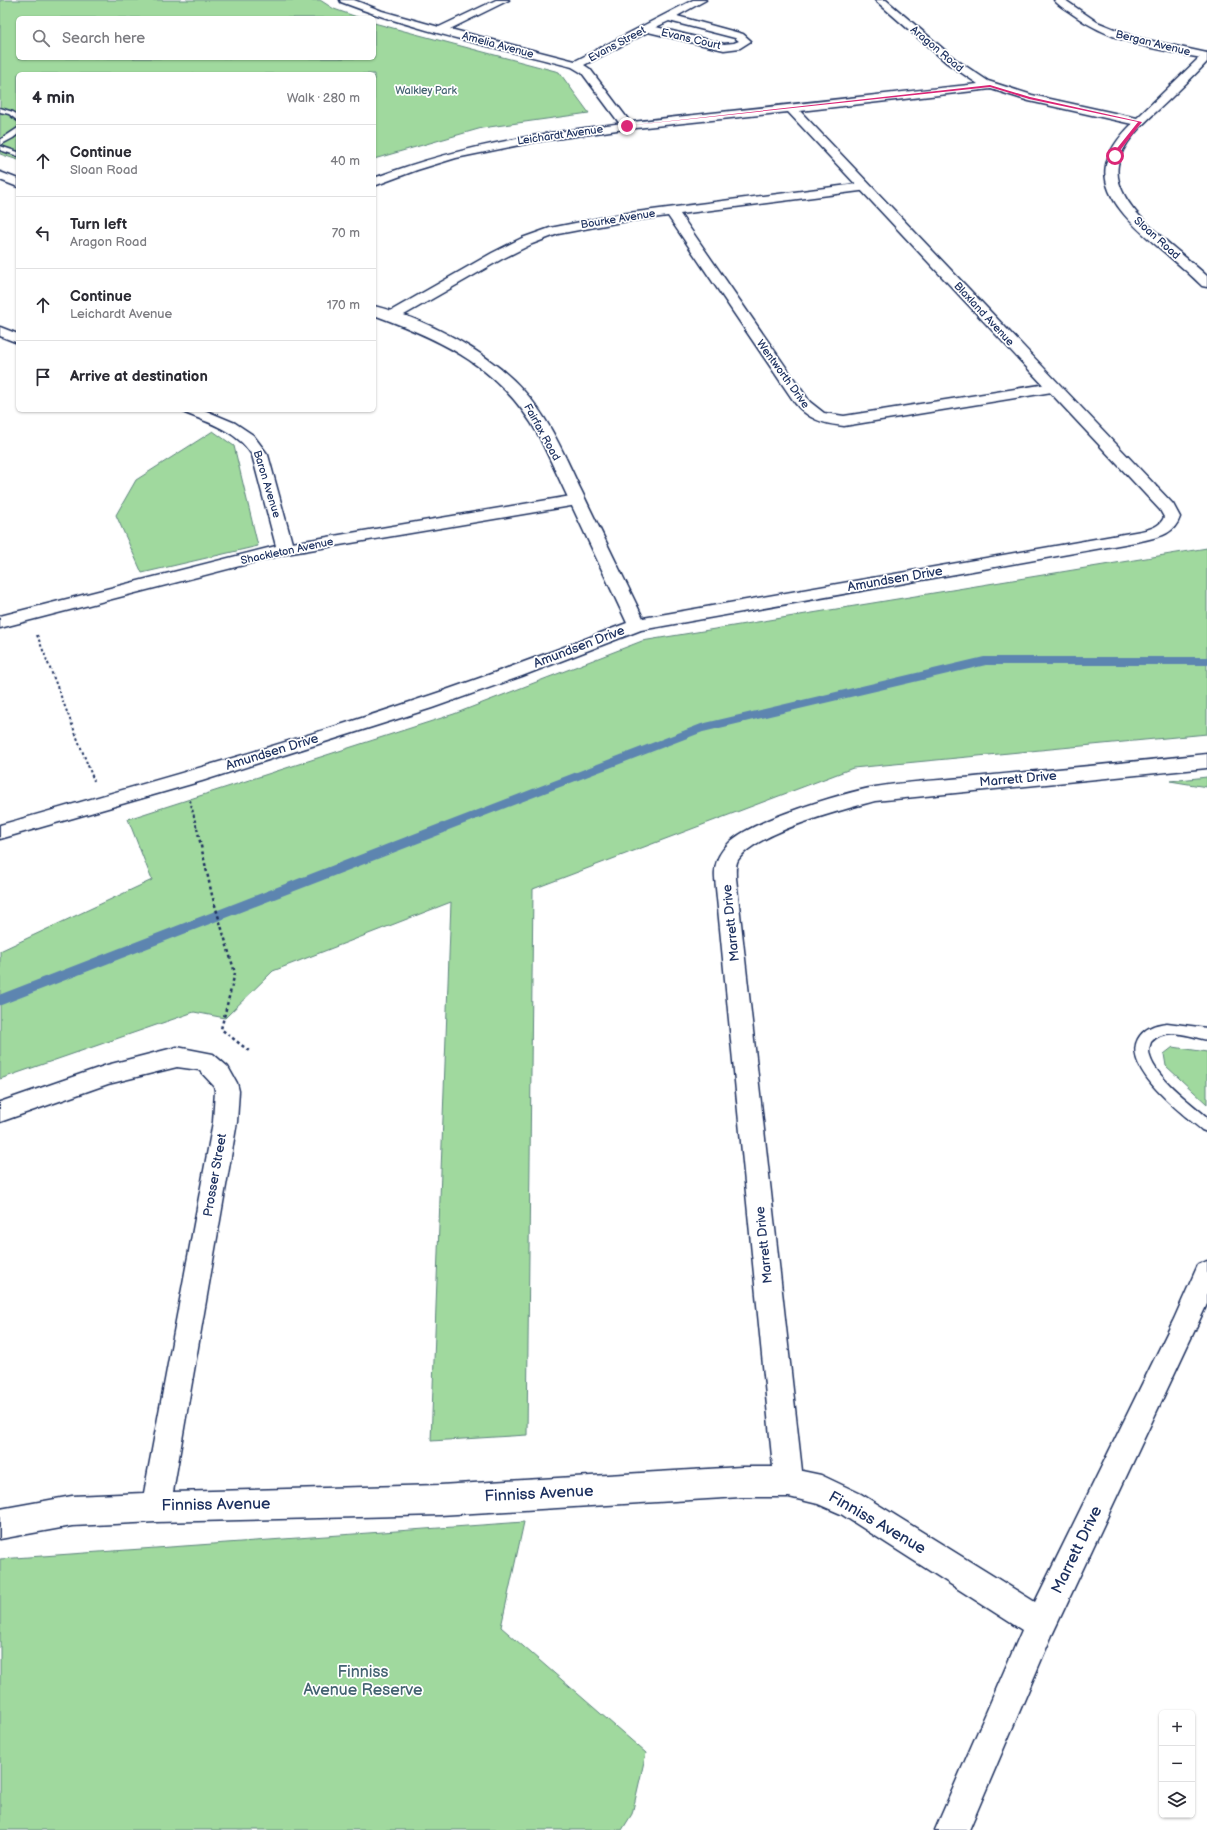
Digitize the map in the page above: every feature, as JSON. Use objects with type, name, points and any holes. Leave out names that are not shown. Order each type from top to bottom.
[{"type":"street","name":"Amelia Avenue","points":[[345,0],[378,13],[576,65],[586,71],[627,126]]},
{"type":"street","points":[[440,30],[504,0]]},
{"type":"street","name":"Evans Street","points":[[576,65],[701,0]]},
{"type":"street","name":"Aragon Road","points":[[880,0],[967,74],[990,86],[1035,99],[1140,122]]},
{"type":"street","name":"Bergan Avenue","points":[[1059,0],[1094,24],[1114,34],[1143,43],[1207,56]]},
{"type":"street","name":"Evans Court","points":[[646,28],[724,47],[736,46],[746,41],[746,39],[739,36],[668,17]]},
{"type":"street","name":"Sloan Road","points":[[1207,56],[1140,122],[1119,148],[1112,166],[1112,176],[1124,205],[1141,225],[1207,283]]},
{"type":"street","name":"Leichardt Avenue","points":[[376,181],[426,163],[488,147],[527,139],[627,126],[990,86]]},
{"type":"street","name":"Blaxland Avenue","points":[[790,108],[1167,508],[1172,517],[1171,522]]},
{"type":"street","points":[[0,176],[16,182]]},
{"type":"street","name":"Bourke Avenue","points":[[392,316],[497,256],[533,239],[555,231],[597,221],[864,187]]},
{"type":"street","name":"Wentworth Drive","points":[[671,211],[800,400],[808,411],[814,415],[832,420],[844,421],[1053,388]]},
{"type":"street","name":"Fairfax Road","points":[[376,311],[425,329],[465,350],[479,359],[506,381],[526,402],[540,423],[637,625]]},
{"type":"street","points":[[0,331],[16,338]]},
{"type":"street","name":"Baron Avenue","points":[[195,412],[238,430],[255,445],[260,455],[285,549]]},
{"type":"street","name":"Shackleton Avenue","points":[[0,622],[285,549],[577,500]]},
{"type":"street","name":"Amundsen Drive","points":[[0,832],[315,739],[431,702],[637,625],[1141,536],[1162,530],[1171,522]]},
{"type":"street","name":"Marrett Drive","points":[[789,1482],[726,884],[725,870],[728,858],[736,847],[746,840],[802,816],[875,794],[1207,761]]},
{"type":"street","name":"Prosser Street","points":[[0,1112],[107,1075],[177,1056],[204,1061],[219,1074],[225,1083],[228,1091],[225,1122],[156,1507]]},
{"type":"street","name":"Marrett Drive","points":[[952,1830],[1041,1624],[1184,1326],[1207,1273]]},
{"type":"street","name":"Finniss Avenue","points":[[0,1524],[72,1511],[156,1507],[440,1500],[733,1483],[789,1482],[821,1490],[851,1504],[1041,1624]]},
{"type":"lane","points":[[0,110],[11,113],[16,117]]},
{"type":"lane","points":[[0,143],[11,137],[16,132]]},
{"type":"lane","points":[[0,148],[16,153]]},
{"type":"lane","points":[[1207,1034],[1168,1028],[1154,1031],[1146,1037],[1142,1046],[1143,1058],[1152,1074],[1167,1090],[1207,1126]]},
{"type":"path","points":[[30,614],[102,802]]},
{"type":"path","points":[[189,794],[222,930],[235,974],[221,1029],[249,1051]]},
{"type":"green space","name":"Walkley Park","points":[[0,0],[320,0],[334,9],[354,16],[16,16],[16,60],[376,60],[376,24],[559,72],[589,113],[482,128],[376,158],[376,72],[16,72],[16,159],[0,154]]},
{"type":"green space","points":[[213,431],[234,446],[258,546],[142,573],[116,515],[136,480]]},
{"type":"green space","points":[[1207,548],[1207,734],[853,768],[533,889],[527,1435],[431,1441],[451,902],[273,971],[225,1018],[194,1012],[0,1079],[0,951],[152,880],[128,819],[454,714],[642,641]]},
{"type":"green space","points":[[1207,777],[1207,787],[1170,781]]},
{"type":"green space","points":[[1173,1047],[1207,1052],[1207,1104],[1166,1066],[1164,1054]]},
{"type":"green space","name":"Finniss Avenue Reserve","points":[[524,1522],[501,1627],[646,1753],[632,1814],[622,1830],[0,1830],[0,1559]]},
{"type":"waterway","points":[[440,829],[702,728],[985,661],[1207,661]]},
{"type":"waterway","points":[[0,1000],[443,828]]},
{"type":"route","points":[[627,126],[990,86],[1054,104],[1140,122],[1119,148],[1115,156]]}]
